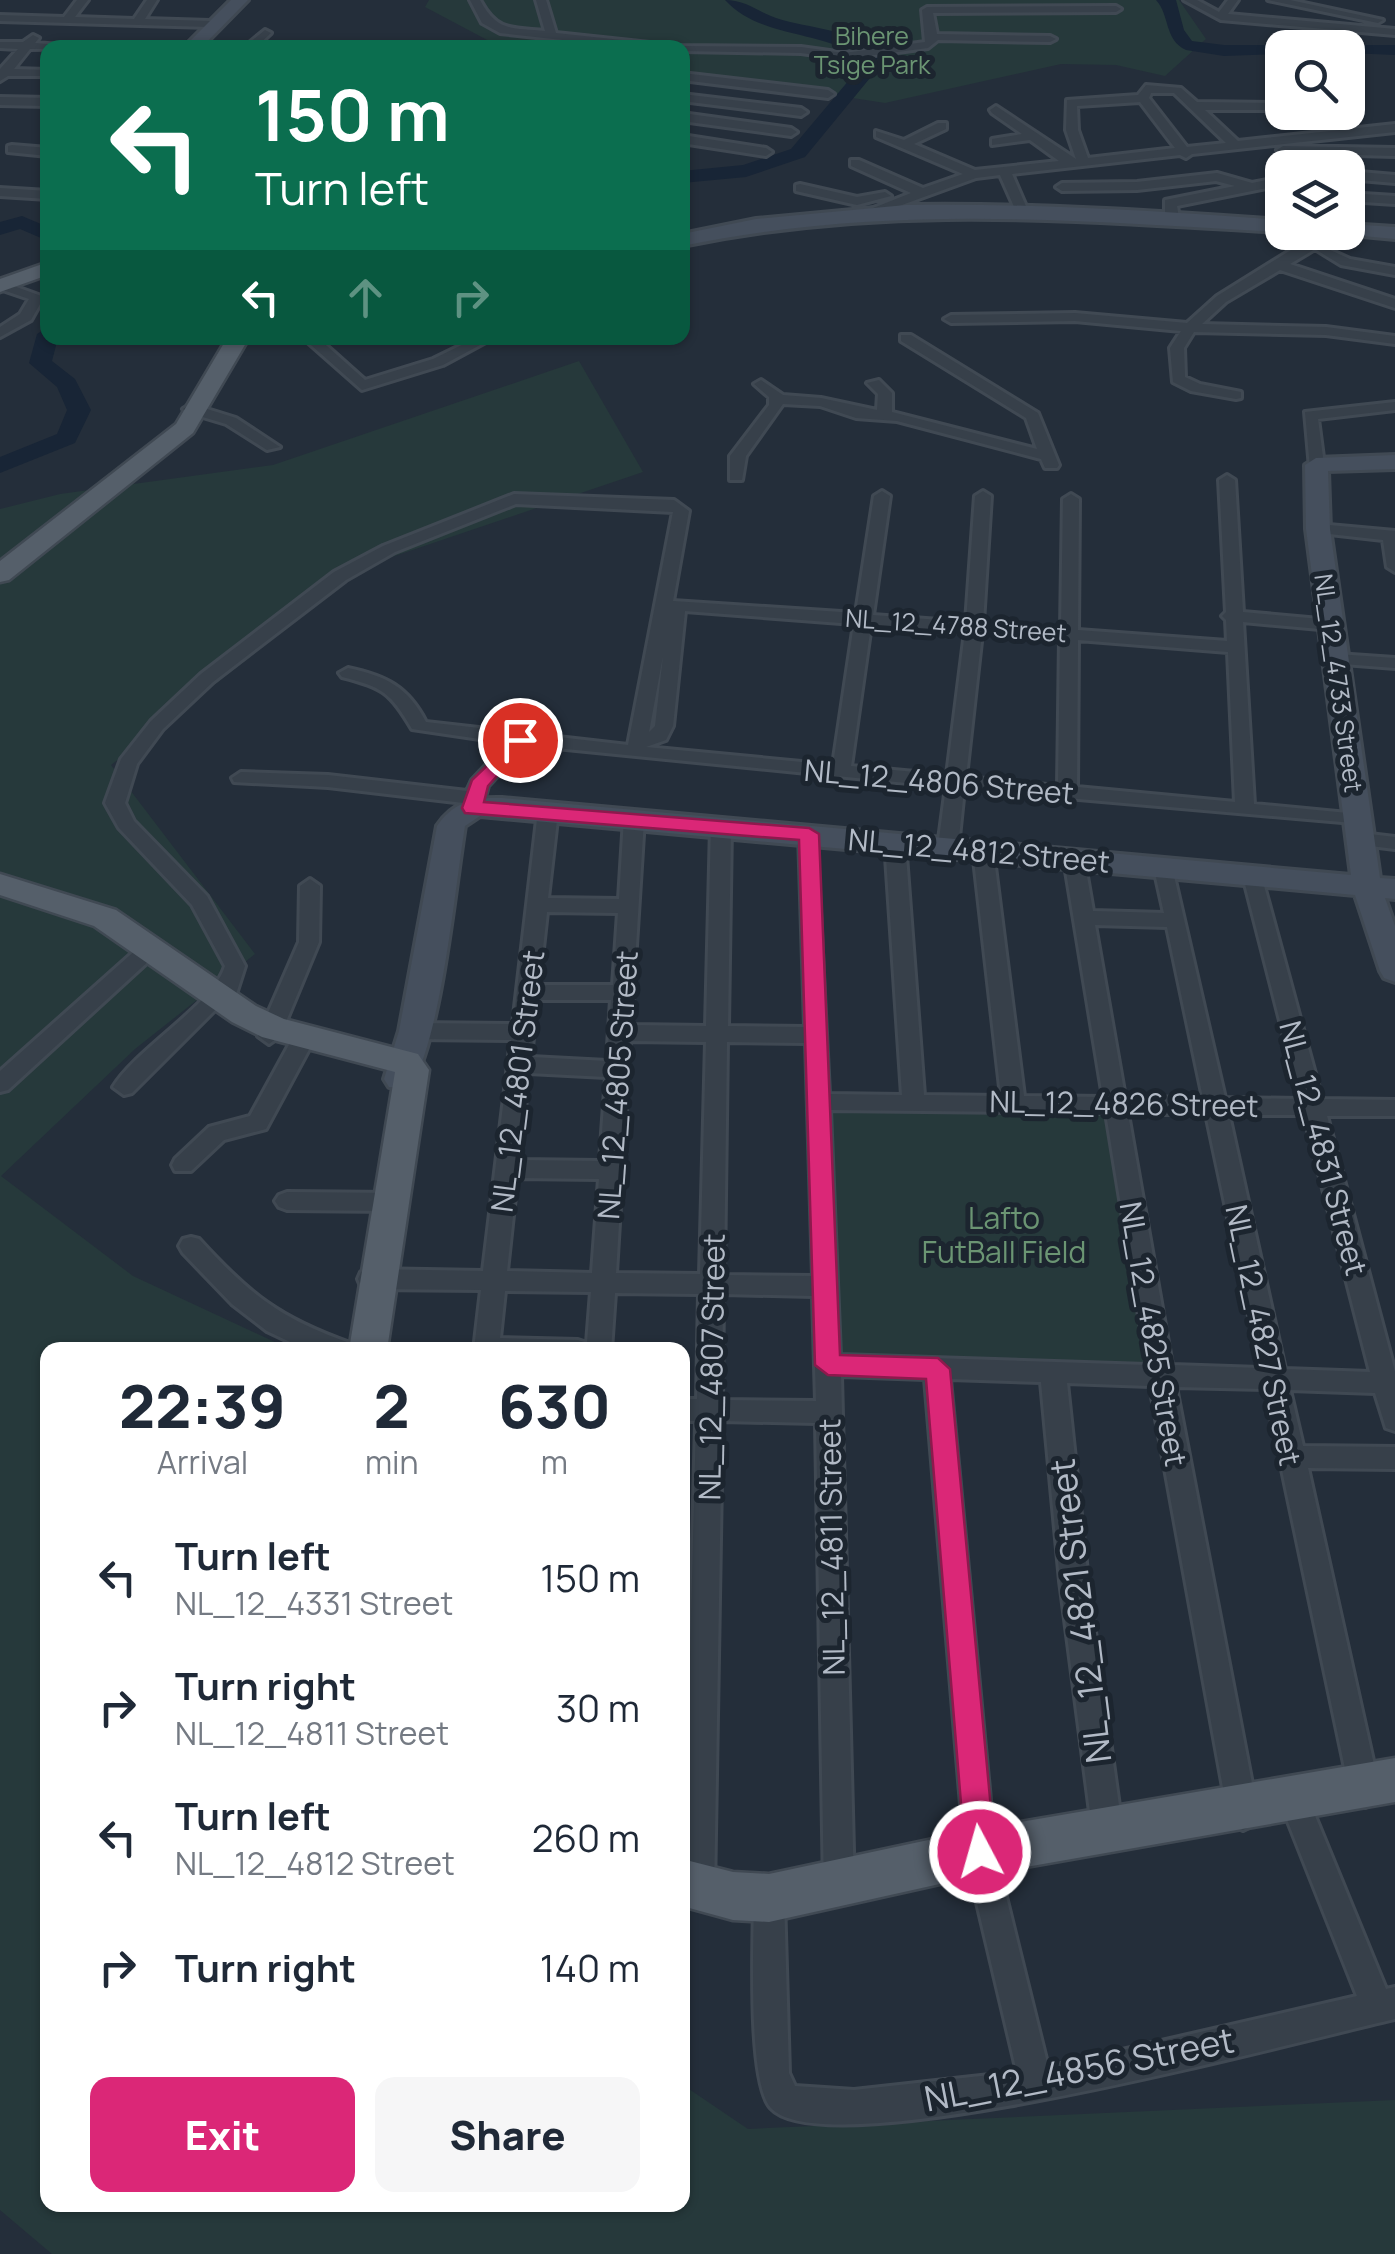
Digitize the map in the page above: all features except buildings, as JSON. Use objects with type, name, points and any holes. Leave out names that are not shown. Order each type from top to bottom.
[{"type":"main road","points":[[2,287],[40,273]]},
{"type":"main road","points":[[0,574],[178,434],[231,345]]},
{"type":"main road","points":[[0,566],[161,442],[195,410]]},
{"type":"main road","points":[[0,888],[105,918],[213,1000]]},
{"type":"main road","points":[[0,888],[79,914],[213,1000],[286,1038],[407,1058],[387,1202],[373,1278],[355,1342]]},
{"type":"main road","points":[[369,1342],[373,1278]]},
{"type":"main road","points":[[691,1894],[769,1905],[981,1858],[1109,1840],[1380,1791]]},
{"type":"street","points":[[67,20],[83,0]]},
{"type":"street","points":[[136,22],[152,0]]},
{"type":"street","points":[[198,40],[210,24],[240,0]]},
{"type":"street","points":[[475,0],[494,28],[592,40]]},
{"type":"street","points":[[541,0],[552,36]]},
{"type":"street","points":[[1188,0],[1221,17],[1395,32]]},
{"type":"street","points":[[1221,17],[1233,0]]},
{"type":"street","points":[[1273,0],[1395,24]]},
{"type":"street","points":[[690,48],[801,50],[857,56],[928,45],[932,37],[927,10],[1116,9]]},
{"type":"street","points":[[0,18],[210,24]]},
{"type":"street","points":[[2,74],[47,20]]},
{"type":"street","points":[[88,40],[102,22]]},
{"type":"street","points":[[258,40],[265,34]]},
{"type":"street","points":[[932,37],[1050,39]]},
{"type":"street","points":[[0,45],[40,46]]},
{"type":"street","points":[[2,74],[40,73]]},
{"type":"street","points":[[690,77],[828,94]]},
{"type":"street","points":[[712,144],[758,85]]},
{"type":"street","points":[[1147,88],[1178,149],[1190,155],[1265,153]]},
{"type":"street","points":[[1084,160],[1072,130],[1071,103],[1147,88],[1176,90],[1232,143]]},
{"type":"street","points":[[0,100],[40,98]]},
{"type":"street","points":[[690,98],[801,112]]},
{"type":"street","points":[[1195,106],[1265,106]]},
{"type":"street","points":[[996,110],[1068,162]]},
{"type":"street","points":[[690,118],[792,132]]},
{"type":"street","points":[[904,144],[942,126]]},
{"type":"street","points":[[690,238],[868,206],[974,174],[1333,127],[1395,128]]},
{"type":"street","points":[[880,134],[974,174]]},
{"type":"street","points":[[996,142],[1032,136]]},
{"type":"street","points":[[690,140],[766,152]]},
{"type":"street","points":[[12,148],[40,151]]},
{"type":"street","points":[[1365,151],[1395,152]]},
{"type":"street","points":[[855,163],[916,190]]},
{"type":"street","points":[[1004,170],[1022,210]]},
{"type":"street","points":[[1120,170],[1171,210]]},
{"type":"street","points":[[1062,187],[1137,186],[1223,177],[1250,188]]},
{"type":"street","points":[[1365,177],[1395,180]]},
{"type":"street","points":[[841,182],[868,206]]},
{"type":"street","points":[[1171,210],[1265,185]]},
{"type":"street","points":[[800,188],[868,206],[1171,210],[1265,224]]},
{"type":"street","points":[[0,192],[40,194]]},
{"type":"street","points":[[1365,198],[1391,200],[1395,220]]},
{"type":"street","points":[[1365,231],[1395,233]]},
{"type":"street","points":[[1236,395],[1196,388],[1178,379],[1177,348],[1190,328],[1222,296],[1306,250]]},
{"type":"street","points":[[1322,250],[1346,262],[1395,272]]},
{"type":"street","points":[[1302,253],[1326,263],[1342,285]]},
{"type":"street","points":[[1279,265],[1395,304]]},
{"type":"street","points":[[0,333],[26,316],[36,301],[32,292],[2,287]]},
{"type":"street","points":[[952,320],[1075,317],[1190,328],[1310,330],[1395,340]]},
{"type":"street","points":[[762,384],[777,400],[821,402],[856,414],[884,415],[1049,462],[1033,416],[906,338]]},
{"type":"street","points":[[318,345],[362,386],[438,362],[472,345]]},
{"type":"street","points":[[874,384],[885,393],[884,415]]},
{"type":"street","points":[[736,477],[738,456],[777,400]]},
{"type":"street","points":[[1316,472],[1310,415],[1395,406]]},
{"type":"street","points":[[195,410],[232,420],[272,447]]},
{"type":"street","points":[[1316,472],[1395,462]]},
{"type":"street","points":[[1316,472],[1395,477]]},
{"type":"street","name":"NL_12_4733 Street","points":[[1316,472],[1318,529],[1359,830],[1381,887],[1395,971]]},
{"type":"street","points":[[1226,480],[1245,808]]},
{"type":"street","points":[[841,772],[882,496]]},
{"type":"street","points":[[948,847],[974,626],[983,496]]},
{"type":"street","points":[[124,1087],[229,989],[236,974],[227,947],[200,900],[126,824],[115,802],[117,786],[134,752],[208,678],[353,566],[514,499],[674,505],[680,510],[637,746]]},
{"type":"street","points":[[1067,792],[1071,500]]},
{"type":"street","points":[[1318,529],[1392,535],[1395,567]]},
{"type":"street","name":"NL_12_4788 Street","points":[[637,746],[662,732],[677,604],[1234,647]]},
{"type":"street","points":[[1231,616],[1331,625]]},
{"type":"street","points":[[1337,659],[1395,663]]},
{"type":"street","name":"NL_12_4806 Street","points":[[348,673],[390,683],[412,708],[418,725],[520,740],[637,746],[841,772],[1245,808],[1359,830],[1395,843]]},
{"type":"street","points":[[474,734],[475,797]]},
{"type":"street","points":[[520,740],[451,826],[407,1058],[523,1032]]},
{"type":"street","points":[[242,778],[342,782],[475,797]]},
{"type":"street","name":"NL_12_4812 Street","points":[[475,797],[548,811],[1381,887]]},
{"type":"street","name":"NL_12_4801 Street","points":[[487,1342],[548,811]]},
{"type":"street","name":"NL_12_4805 Street","points":[[600,1342],[634,819]]},
{"type":"street","name":"NL_12_4807 Street","points":[[691,1894],[712,1411],[721,827]]},
{"type":"street","name":"NL_12_4811 Street","points":[[809,834],[828,1365],[839,1892]]},
{"type":"street","points":[[895,842],[912,1100]]},
{"type":"street","points":[[983,851],[1014,1100]]},
{"type":"street","name":"NL_12_4825 Street","points":[[1074,859],[1160,1375],[1244,1816]]},
{"type":"street","name":"NL_12_4827 Street","points":[[1164,868],[1290,1458],[1380,1791]]},
{"type":"street","name":"NL_12_4831 Street","points":[[1254,876],[1312,1106],[1390,1383],[1395,1420]]},
{"type":"street","points":[[183,1166],[217,1134],[242,1130],[263,1117],[309,942],[310,886]]},
{"type":"street","points":[[536,906],[629,906]]},
{"type":"street","points":[[1084,918],[1175,920]]},
{"type":"street","points":[[0,1084],[145,953]]},
{"type":"street","points":[[528,992],[623,992]]},
{"type":"street","points":[[620,1034],[815,1035]]},
{"type":"street","points":[[518,1065],[617,1070]]},
{"type":"street","name":"NL_12_4826 Street","points":[[818,1102],[1014,1100],[1395,1108]]},
{"type":"street","points":[[507,1169],[611,1170]]},
{"type":"street","points":[[288,1201],[387,1202]]},
{"type":"street","points":[[191,1246],[239,1300],[273,1326],[318,1342]]},
{"type":"street","points":[[373,1278],[825,1286]]},
{"type":"street","points":[[828,1365],[1390,1383]]},
{"type":"street","points":[[938,1369],[981,1858],[1036,2084]]},
{"type":"street","name":"NL_12_4821 Street","points":[[1053,1372],[1074,1581],[1109,1840]]},
{"type":"street","points":[[690,1410],[828,1412]]},
{"type":"street","points":[[1290,1458],[1395,1458]]},
{"type":"street","points":[[1297,1807],[1386,2005]]},
{"type":"street","name":"NL_12_4856 Street","points":[[769,1905],[774,2073],[777,2092],[790,2102],[841,2107],[944,2100],[1036,2084],[1386,2005]]},
{"type":"green space","name":"Bihere Tsige Park","points":[[429,0],[1179,0],[1206,39],[1165,76],[1116,65],[1061,64],[885,103],[690,73],[690,40],[487,40],[425,7]]},
{"type":"green space","points":[[579,361],[643,472],[368,565],[111,765],[255,954],[135,1049],[1,1176],[133,1276],[275,1342],[40,1342],[40,2212],[690,2212],[690,2090],[748,2129],[1395,2100],[1395,2254],[52,2254],[0,2210],[0,509],[60,494],[273,465]]},
{"type":"green space","name":"Lafto FutBall Field","points":[[1115,1102],[1165,1375],[827,1362],[819,1104]]},
{"type":"waterway","points":[[690,176],[746,171],[798,153],[864,74],[870,55],[836,38],[765,20],[733,0]]},
{"type":"waterway","points":[[1164,0],[1169,2],[1175,30],[1186,45],[1224,51],[1265,50]]},
{"type":"waterway","points":[[1365,49],[1395,50]]},
{"type":"waterway","points":[[0,229],[22,222],[40,231]]},
{"type":"waterway","points":[[0,466],[67,438],[79,410],[67,384],[40,363],[45,345]]},
{"type":"route","points":[[520,740],[479,784],[472,808],[502,807],[809,834],[828,1365],[938,1369],[980,1852]]}]
